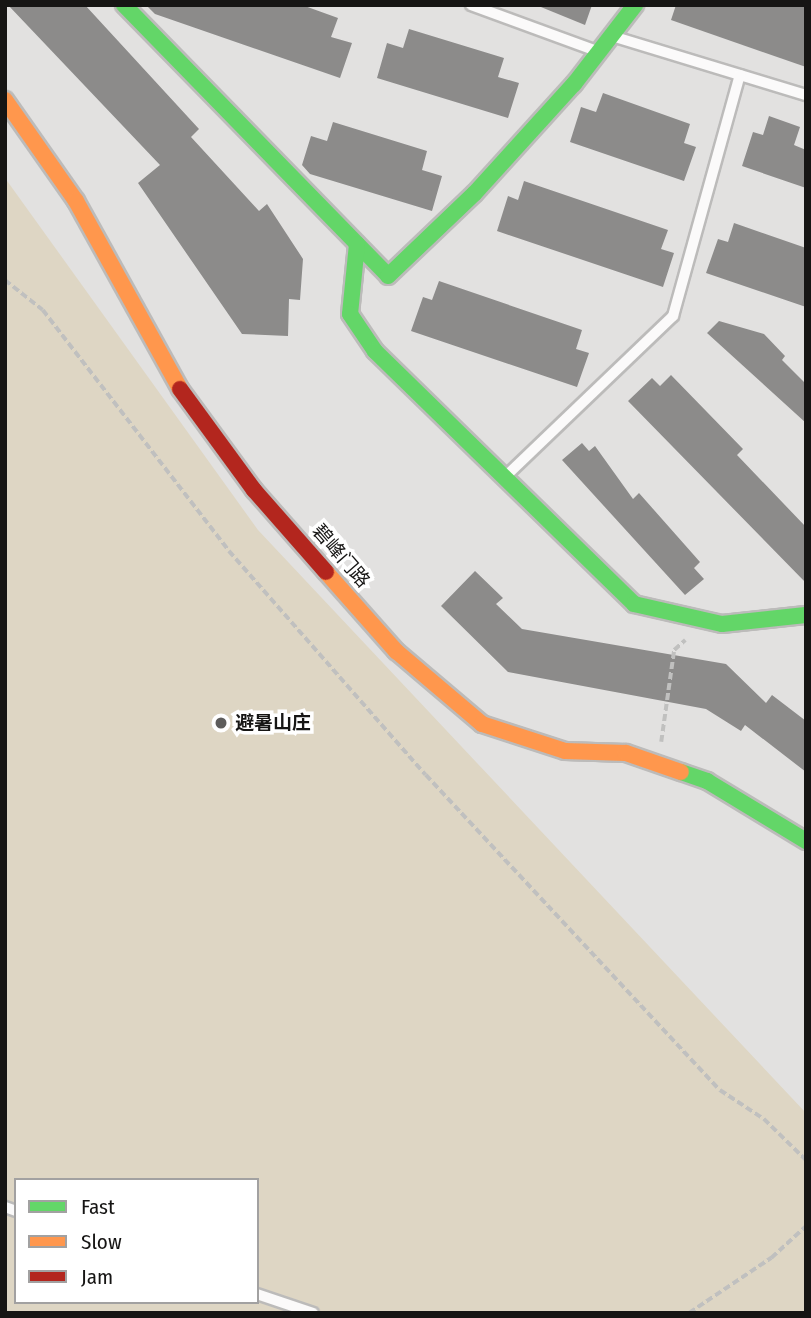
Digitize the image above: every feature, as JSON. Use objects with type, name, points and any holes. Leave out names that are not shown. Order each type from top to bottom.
[{"type":"street","points":[[124,5],[388,276],[475,193],[635,5]]},
{"type":"street","name":"碧峰门路","points":[[5,100],[76,201],[175,382],[254,490],[396,651],[482,724],[525,742],[565,751],[626,753],[707,780],[806,841]]},
{"type":"street","points":[[357,244],[350,314],[375,351],[634,604],[722,624],[770,624],[806,615]]},
{"type":"lane","points":[[471,5],[598,51]]},
{"type":"lane","points":[[611,35],[806,95]]},
{"type":"lane","points":[[505,478],[673,316],[740,75]]},
{"type":"lane","points":[[259,1295],[313,1313]]},
{"type":"path","points":[[5,280],[43,310],[229,551],[426,775],[720,1090],[764,1119],[806,1160]]},
{"type":"path","points":[[659,764],[674,650],[688,637]]},
{"type":"path","points":[[689,1313],[771,1258],[806,1226]]},
{"type":"shaded area","name":"避暑山庄","points":[[5,178],[258,530],[806,1113],[806,1313],[5,1313]]},
{"type":"building","points":[[8,5],[85,5],[199,129],[191,137],[259,211],[267,204],[303,259],[300,300],[289,299],[288,336],[242,334],[138,183],[160,165]]},
{"type":"building","points":[[146,5],[302,5],[338,18],[331,37],[352,43],[340,78],[155,14]]},
{"type":"building","points":[[536,5],[592,5],[585,25]]},
{"type":"building","points":[[676,5],[806,5],[806,67],[671,20]]},
{"type":"building","points":[[409,29],[504,58],[498,77],[519,83],[508,118],[377,78],[387,43],[403,48]]},
{"type":"building","points":[[603,93],[690,124],[684,143],[696,147],[684,181],[570,142],[581,107],[596,112]]},
{"type":"building","points":[[769,116],[800,127],[794,145],[806,150],[806,188],[742,166],[753,132],[763,135]]},
{"type":"building","points":[[333,122],[427,151],[422,170],[442,176],[432,211],[310,174],[302,165],[311,136],[327,141]]},
{"type":"building","points":[[524,181],[668,230],[661,249],[674,253],[663,287],[497,231],[508,196],[518,200]]},
{"type":"building","points":[[734,223],[806,248],[806,307],[706,273],[718,239],[728,242]]},
{"type":"building","points":[[439,281],[582,330],[576,349],[589,353],[577,387],[411,331],[423,297],[432,300]]},
{"type":"building","points":[[719,321],[764,334],[785,356],[782,360],[806,384],[806,423],[707,333]]},
{"type":"building","points":[[671,375],[743,449],[737,455],[806,527],[806,583],[628,401],[652,378],[660,386]]},
{"type":"building","points":[[582,443],[589,451],[595,446],[633,499],[639,493],[700,562],[694,568],[704,579],[685,595],[562,460]]},
{"type":"building","points":[[475,571],[503,598],[496,604],[522,629],[726,664],[766,703],[772,695],[806,721],[806,772],[745,725],[741,731],[706,709],[508,672],[441,606]]},
{"type":"traffic: fast","points":[[124,5],[388,276],[475,193],[574,84],[635,5]]},
{"type":"traffic: fast","points":[[357,244],[350,314],[375,351],[634,604],[722,624],[806,615]]},
{"type":"traffic: fast","points":[[681,772],[707,781],[806,841]]},
{"type":"traffic: slow","points":[[5,100],[76,201],[180,389]]},
{"type":"traffic: slow","points":[[326,572],[396,651],[482,724],[565,751],[626,753],[681,772]]},
{"type":"traffic: jam","points":[[180,389],[254,490],[326,572]]},
{"type":"place","name":"避暑山庄","points":[[221,723]]}]
